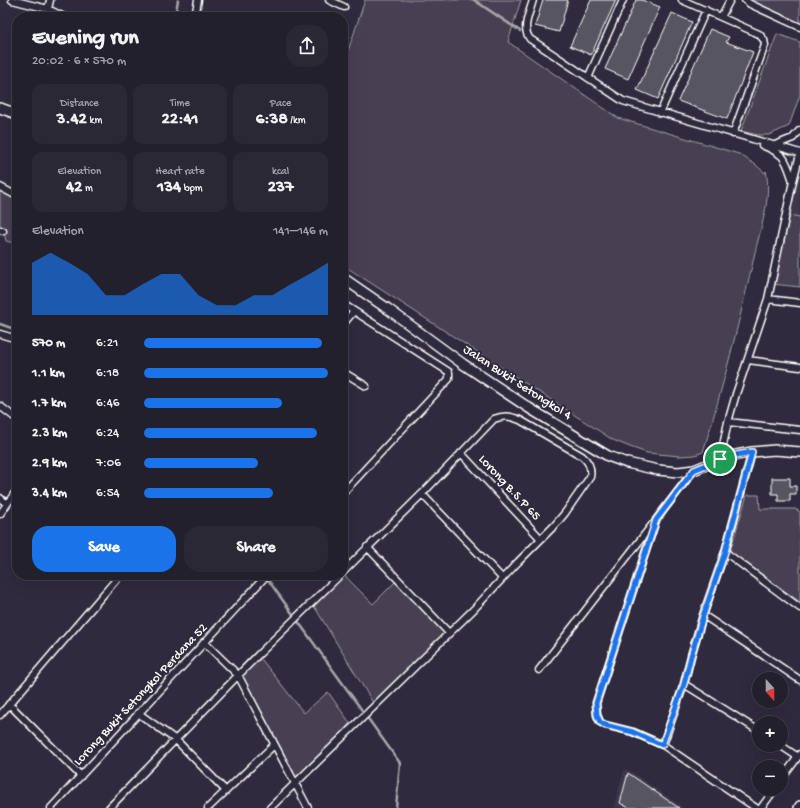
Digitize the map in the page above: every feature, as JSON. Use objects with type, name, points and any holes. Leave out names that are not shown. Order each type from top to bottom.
[{"type":"street","points":[[12,0],[48,9],[52,12]]},
{"type":"street","points":[[48,9],[50,0]]},
{"type":"street","points":[[196,12],[198,0]]},
{"type":"street","points":[[329,0],[344,7]]},
{"type":"street","points":[[533,0],[525,28],[528,37],[623,101],[800,153],[768,300],[736,394],[720,459]]},
{"type":"street","points":[[588,78],[623,0]]},
{"type":"street","points":[[682,0],[759,34],[764,40],[765,45],[733,134]]},
{"type":"street","points":[[721,17],[730,0]]},
{"type":"street","points":[[745,0],[750,4],[800,27]]},
{"type":"street","points":[[660,113],[706,10]]},
{"type":"street","points":[[0,108],[12,112]]},
{"type":"street","points":[[774,145],[793,138],[800,130]]},
{"type":"street","points":[[746,138],[778,152],[786,162],[793,181]]},
{"type":"street","points":[[0,187],[12,193]]},
{"type":"street","name":"Jalan Bukit Setongkol 4","points":[[348,281],[463,364],[529,408],[608,456],[627,463],[658,470],[678,472],[694,470],[720,459],[752,452],[775,450],[800,452]]},
{"type":"street","points":[[768,300],[800,303]]},
{"type":"street","points":[[348,307],[449,372],[449,379],[348,488]]},
{"type":"street","points":[[348,318],[354,311]]},
{"type":"street","points":[[0,334],[12,338]]},
{"type":"street","points":[[748,360],[800,367]]},
{"type":"street","points":[[348,375],[366,386]]},
{"type":"street","points":[[0,406],[12,415]]},
{"type":"street","points":[[270,808],[474,609],[502,578],[556,525],[590,477],[592,470],[590,465],[582,456],[520,420],[511,416],[503,416],[494,419],[422,494],[348,567]]},
{"type":"street","points":[[728,422],[800,430]]},
{"type":"street","points":[[662,745],[684,684],[703,616],[725,552],[752,452]]},
{"type":"street","name":"Lorong B.S.P 65","points":[[461,453],[541,539]]},
{"type":"street","points":[[539,670],[694,470]]},
{"type":"street","points":[[422,494],[502,578]]},
{"type":"street","points":[[0,514],[12,497]]},
{"type":"street","points":[[0,498],[7,504]]},
{"type":"street","points":[[656,520],[596,703],[597,715],[600,722],[605,725],[633,732],[662,745],[756,808]]},
{"type":"street","points":[[367,547],[449,633]]},
{"type":"street","points":[[725,552],[800,608]]},
{"type":"street","points":[[0,715],[116,580]]},
{"type":"street","name":"Lorong Bukit Setongkol Perdana 52","points":[[51,808],[262,580]]},
{"type":"street","points":[[110,808],[238,675],[335,580]]},
{"type":"street","points":[[703,616],[800,680]]},
{"type":"street","points":[[204,642],[238,675],[308,808]]},
{"type":"street","points":[[684,684],[752,727]]},
{"type":"street","points":[[9,704],[81,776]]},
{"type":"street","points":[[138,713],[176,740],[226,791]]},
{"type":"street","points":[[208,808],[274,745]]},
{"type":"street","points":[[788,749],[799,755],[788,770]]},
{"type":"street","points":[[761,808],[770,796]]},
{"type":"shaded area","points":[[365,0],[521,0],[508,42],[618,118],[739,154],[765,173],[766,171],[768,192],[764,214],[730,355],[703,452],[695,455],[680,456],[647,453],[613,440],[348,268],[348,51]]},
{"type":"shaded area","points":[[749,0],[800,0],[800,24]]},
{"type":"shaded area","points":[[777,34],[800,42],[800,95],[789,126],[769,135],[758,135],[741,131]]},
{"type":"shaded area","points":[[800,166],[800,287],[789,215],[796,178]]},
{"type":"shaded area","points":[[0,191],[12,197],[12,243],[6,241],[0,224]]},
{"type":"shaded area","points":[[789,215],[800,217],[800,287],[772,284]]},
{"type":"shaded area","points":[[747,495],[759,495],[760,509],[795,509],[800,512],[800,602],[730,551]]},
{"type":"shaded area","points":[[348,579],[373,604],[398,579],[449,633],[375,706],[314,606],[338,580]]},
{"type":"shaded area","points":[[258,655],[304,713],[328,692],[350,723],[294,783],[238,675]]},
{"type":"shaded area","points":[[624,770],[630,771],[684,808],[613,808]]},
{"type":"building","points":[[543,0],[568,0],[559,32],[535,26]]},
{"type":"building","points":[[591,0],[616,0],[591,55],[570,46]]},
{"type":"building","points":[[636,0],[642,0],[660,7],[628,79],[605,69]]},
{"type":"building","points":[[672,13],[692,22],[658,99],[637,90]]},
{"type":"building","points":[[710,29],[729,37],[726,42],[753,52],[727,119],[678,101]]},
{"type":"building","points":[[772,478],[790,478],[790,486],[796,486],[796,494],[790,494],[790,501],[778,501],[778,494],[772,494]]},
{"type":"building","points":[[628,773],[679,808],[629,808],[620,803]]},
{"type":"waterway","points":[[176,12],[178,0]]},
{"type":"waterway","points":[[474,0],[520,31]]},
{"type":"waterway","points":[[0,324],[12,328]]},
{"type":"waterway","points":[[268,580],[400,763],[396,808]]},
{"type":"route","points":[[752,452],[725,552],[703,616],[684,684],[662,745],[633,732],[605,725],[600,722],[597,715],[596,703],[656,520],[694,470],[720,459],[752,452]]}]
